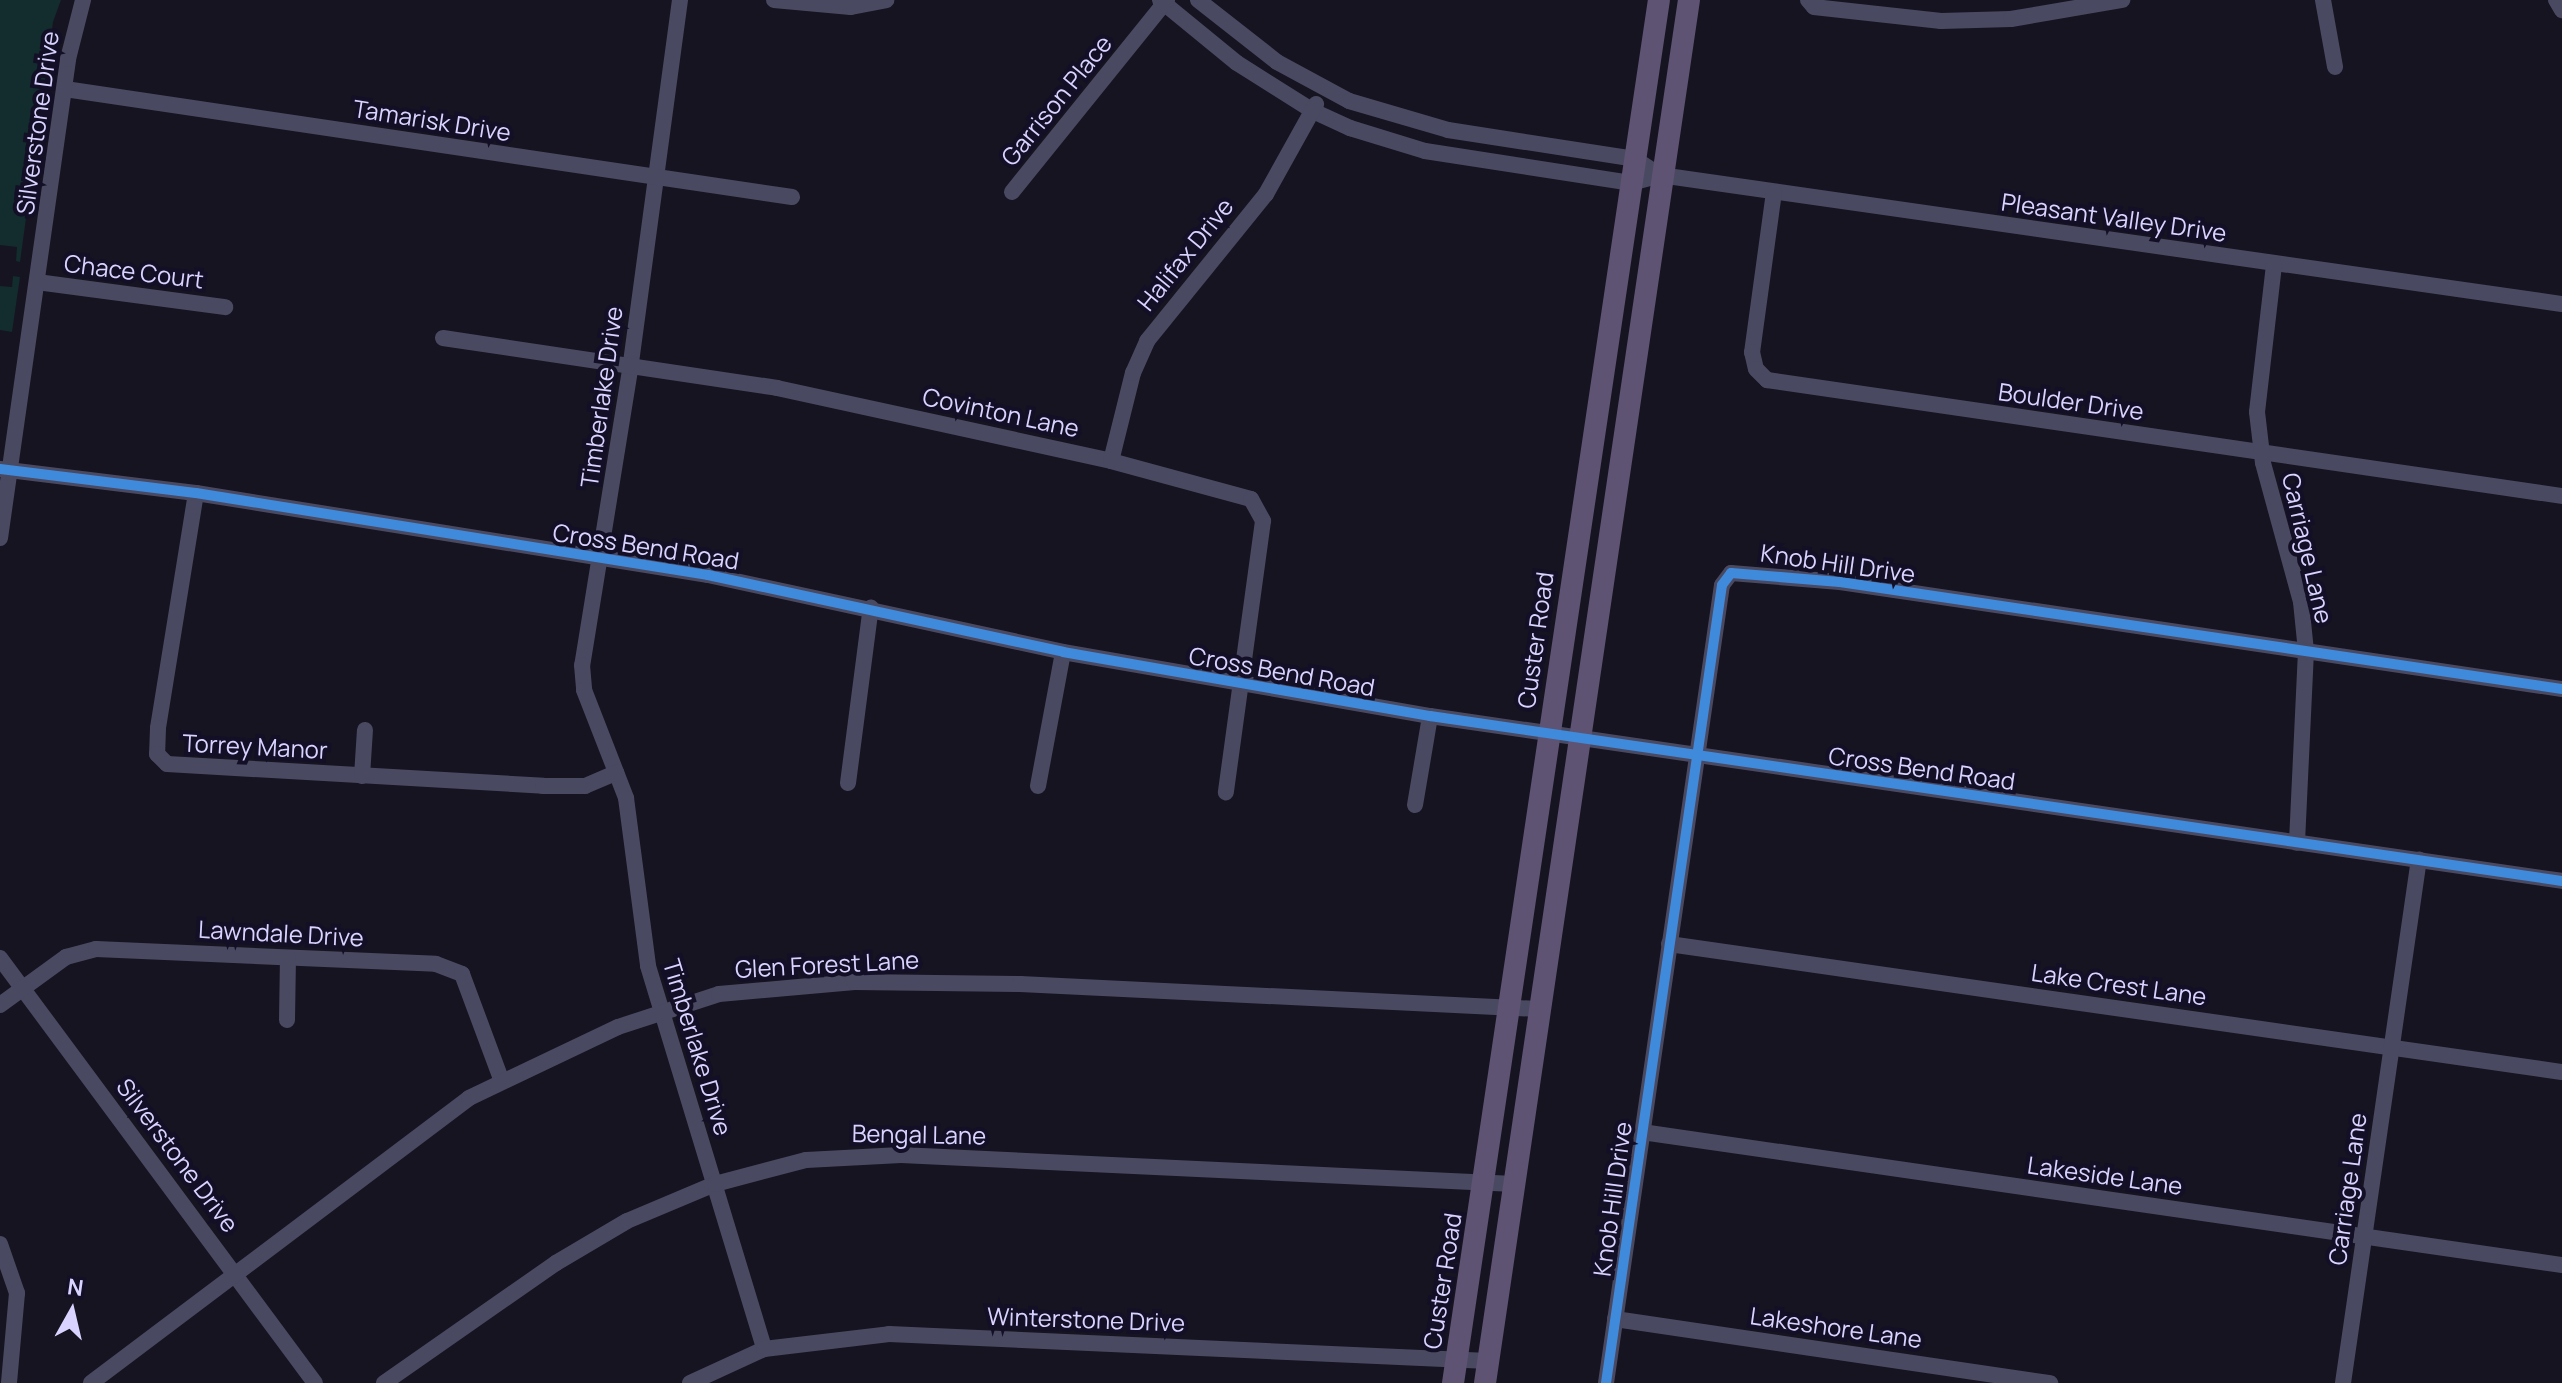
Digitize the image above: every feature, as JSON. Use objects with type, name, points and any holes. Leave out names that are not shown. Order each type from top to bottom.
[{"type":"main road","name":"Custer Road","points":[[1453,1383],[1659,0]]},
{"type":"main road","points":[[1487,1372],[1660,175],[1689,0]]},
{"type":"street","name":"Silverstone Drive","points":[[0,538],[5,470],[65,89],[83,0]]},
{"type":"street","name":"Timberlake Drive","points":[[680,0],[653,178],[631,364],[582,665],[584,690],[631,821],[642,940],[764,1349]]},
{"type":"street","points":[[774,0],[851,7],[886,0]]},
{"type":"street","name":"Pleasant Valley Drive","points":[[1198,0],[1277,62],[1324,89],[1389,116],[1448,130],[1635,159],[1660,175]]},
{"type":"street","points":[[1808,0],[1814,7],[1941,21],[2011,19],[2122,0]]},
{"type":"street","points":[[2323,0],[2335,67]]},
{"type":"street","points":[[2556,0],[2562,10]]},
{"type":"street","name":"Pleasant Valley Drive","points":[[1164,1],[1237,63],[1313,111],[1350,128],[1444,154],[1631,183],[1660,175],[2562,304]]},
{"type":"street","name":"Garrison Place","points":[[1012,192],[1164,1]]},
{"type":"street","name":"Tamarisk Drive","points":[[65,89],[792,197]]},
{"type":"street","name":"Halifax Drive","points":[[1111,461],[1133,373],[1147,341],[1266,194],[1324,89]]},
{"type":"street","points":[[1444,154],[1448,130]]},
{"type":"street","name":"Boulder Drive","points":[[1774,192],[1752,352],[1756,369],[1767,380],[2562,496]]},
{"type":"street","name":"Carriage Lane","points":[[2274,265],[2257,412],[2261,452],[2301,602],[2306,651],[2297,843]]},
{"type":"street","name":"Chace Court","points":[[37,282],[225,307]]},
{"type":"street","name":"Covinton Lane","points":[[443,338],[777,388],[1111,461],[1251,499],[1261,511],[1237,684],[1226,792]]},
{"type":"street","name":"Cross Bend Road","points":[[5,470],[196,493],[600,560],[871,607],[1063,652],[1430,716],[2562,881]]},
{"type":"street","name":"Torrey Manor","points":[[196,493],[157,754],[167,764],[543,786],[585,786],[616,773]]},
{"type":"street","name":"Knob Hill Drive","points":[[1606,1383],[1722,585],[1731,573],[1743,570],[2562,689]]},
{"type":"street","points":[[848,783],[871,607]]},
{"type":"street","points":[[1038,786],[1063,652]]},
{"type":"street","points":[[1415,805],[1430,716]]},
{"type":"street","points":[[362,776],[365,730]]},
{"type":"street","name":"Carriage Lane","points":[[2343,1383],[2419,859]]},
{"type":"street","name":"Lake Crest Lane","points":[[1669,944],[2562,1072]]},
{"type":"street","name":"Lawndale Drive","points":[[0,1005],[66,957],[96,949],[454,968],[467,983],[501,1079]]},
{"type":"street","name":"Silverstone Drive","points":[[0,958],[235,1271],[315,1383]]},
{"type":"street","points":[[287,1020],[288,958]]},
{"type":"street","name":"Glen Forest Lane","points":[[91,1383],[235,1271],[501,1079],[661,1011],[753,989],[854,982],[1020,984],[1539,1009]]},
{"type":"street","name":"Lakeside Lane","points":[[1642,1132],[2562,1265]]},
{"type":"street","name":"Bengal Lane","points":[[384,1383],[593,1239],[715,1184],[806,1160],[888,1155],[1514,1184]]},
{"type":"street","points":[[0,1244],[17,1293],[9,1383]]},
{"type":"street","name":"Lakeshore Lane","points":[[1615,1319],[2050,1383]]},
{"type":"street","name":"Winterstone Drive","points":[[690,1383],[764,1349],[889,1334],[1457,1358],[1487,1372]]},
{"type":"green space","points":[[0,0],[61,0],[53,22],[20,262],[16,261],[17,247],[0,245]]},
{"type":"green space","points":[[13,276],[20,277],[12,332],[0,330],[0,286],[12,287]]},
{"type":"cycle path","points":[[0,469],[196,493],[708,575],[1063,652],[1430,716],[2562,881]]},
{"type":"cycle path","points":[[1606,1383],[1722,585],[1731,573],[1840,582],[2562,689]]}]
